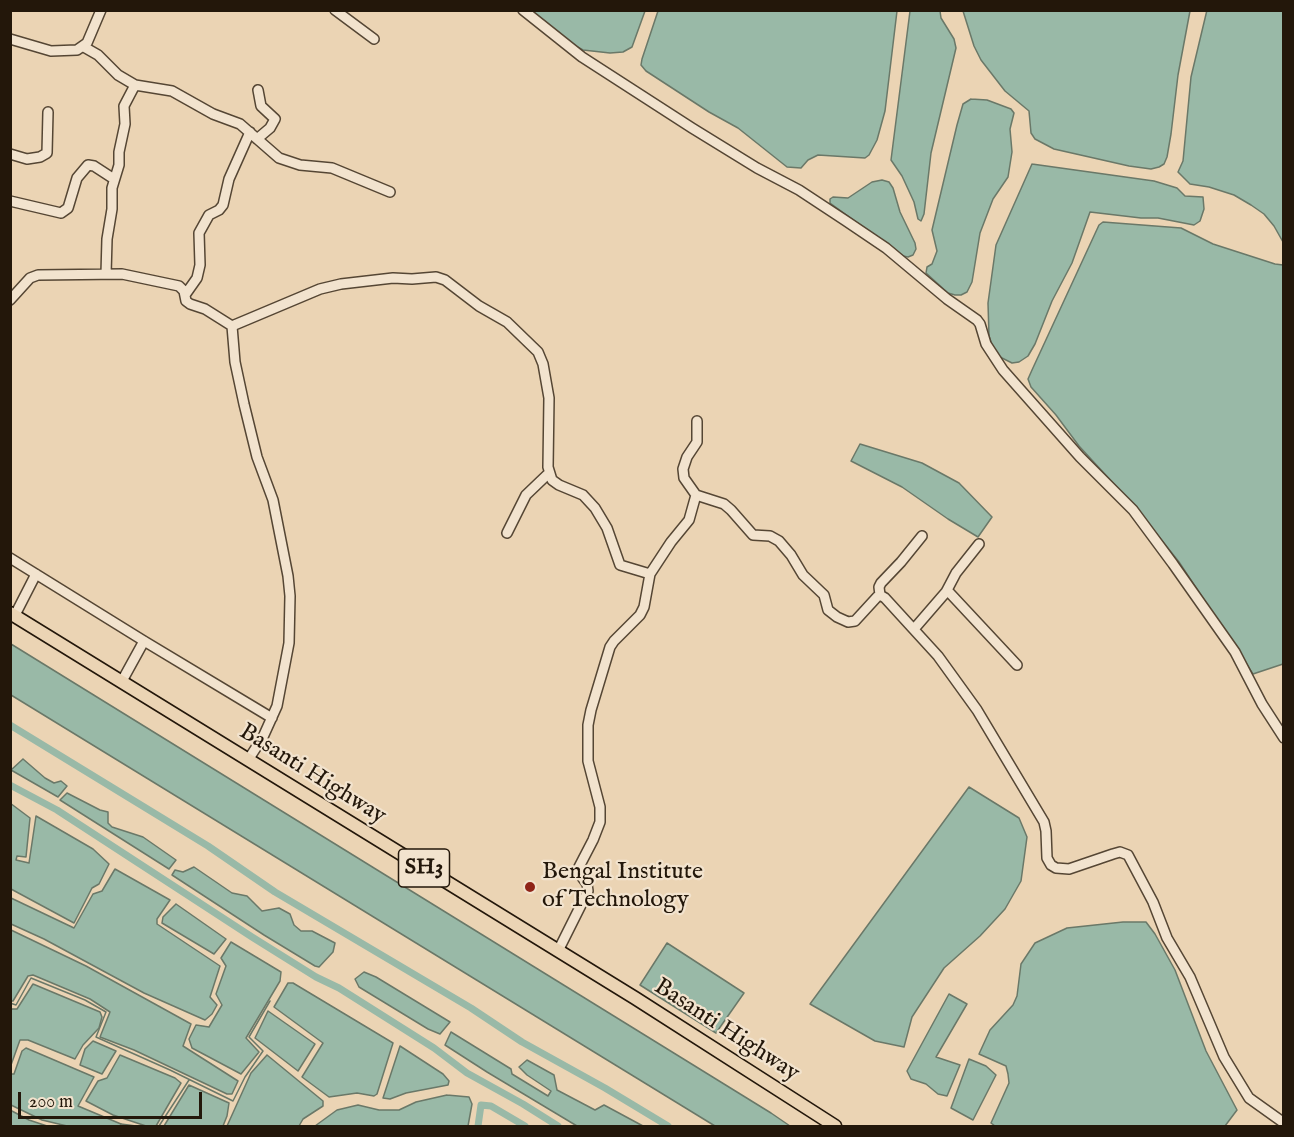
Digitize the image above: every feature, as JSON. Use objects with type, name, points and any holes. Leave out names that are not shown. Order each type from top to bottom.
[{"type":"main road","name":"Basanti Highway","points":[[13,614],[635,998],[836,1126]]},
{"type":"street","points":[[84,47],[101,10]]},
{"type":"street","points":[[335,10],[374,39]]},
{"type":"street","points":[[523,10],[582,57],[702,134],[846,220],[886,248],[947,299],[977,320],[986,344],[1003,370],[1080,457],[1134,510],[1235,652],[1262,704],[1284,738]]},
{"type":"street","points":[[10,39],[58,52],[84,47],[98,55],[118,75],[135,85],[172,91],[213,114],[240,124],[275,155],[284,160],[300,165],[332,168],[390,192]]},
{"type":"street","points":[[106,274],[112,188],[119,165],[118,152],[125,124],[124,106],[135,85]]},
{"type":"street","points":[[185,295],[197,278],[200,265],[199,232],[210,215],[223,205],[229,179],[253,135],[270,128],[275,119],[261,106],[258,90]]},
{"type":"street","points":[[10,154],[27,159],[40,157],[47,153],[48,112]]},
{"type":"street","points":[[10,201],[61,213],[68,208],[77,178],[88,165],[94,166],[114,179]]},
{"type":"street","points":[[10,300],[30,278],[38,275],[135,276],[179,286],[186,301],[205,309],[232,326]]},
{"type":"street","points":[[232,326],[320,289],[341,284],[393,278],[436,277],[445,280],[479,306],[507,322],[535,348],[541,357],[549,398],[549,473],[554,483],[583,495],[595,508],[607,528],[620,565],[650,574]]},
{"type":"street","points":[[232,326],[235,362],[244,404],[257,457],[273,500],[289,586],[289,643],[280,693],[272,718],[248,760]]},
{"type":"street","points":[[697,421],[697,442],[685,461],[683,473],[696,495],[724,504],[753,535],[770,536],[779,542],[803,575],[824,595],[828,610],[837,617],[848,622],[855,621],[880,595]]},
{"type":"street","points":[[507,533],[526,495],[549,473]]},
{"type":"street","points":[[558,951],[588,891],[587,884],[579,873],[579,867],[600,822],[600,807],[588,761],[587,741],[591,710],[610,647],[640,615],[644,607],[650,574],[689,520],[696,495]]},
{"type":"street","points":[[880,595],[881,583],[921,536]]},
{"type":"street","points":[[914,629],[947,590],[956,573],[980,544]]},
{"type":"street","points":[[10,558],[272,718]]},
{"type":"street","points":[[13,614],[36,573]]},
{"type":"street","points":[[947,590],[1017,665]]},
{"type":"street","points":[[880,595],[938,656],[977,710],[1040,814],[1045,826],[1047,858],[1051,865],[1068,869],[1120,852],[1128,855],[1153,902],[1167,938],[1190,977],[1224,1057],[1249,1098],[1282,1118]]},
{"type":"street","points":[[122,681],[144,641]]},
{"type":"shaded area","points":[[1207,10],[1283,11],[1283,242],[1264,214],[1251,205],[1234,195],[1190,184],[1178,172],[1183,161],[1191,77]]},
{"type":"shaded area","points":[[531,11],[645,11],[632,47],[623,52],[610,53],[583,50],[560,38]]},
{"type":"shaded area","points":[[658,11],[897,11],[885,111],[877,140],[869,155],[865,158],[818,155],[808,160],[801,168],[787,167],[738,128],[646,71],[641,65],[642,59]]},
{"type":"shaded area","points":[[910,11],[940,11],[941,18],[954,39],[956,48],[931,153],[924,214],[921,221],[918,219],[914,202],[902,176],[891,160]]},
{"type":"shaded area","points":[[963,11],[1190,11],[1178,75],[1171,134],[1164,164],[1151,169],[1129,166],[1054,149],[1035,139],[1031,133],[1029,111],[1005,91],[981,60]]},
{"type":"shaded area","points":[[971,99],[987,100],[1011,109],[1014,113],[1010,129],[1012,152],[1008,177],[993,199],[980,233],[972,282],[967,292],[955,295],[948,293],[926,273],[937,251],[932,230],[957,125],[963,104]]},
{"type":"shaded area","points":[[1032,164],[1154,181],[1177,188],[1185,196],[1203,197],[1204,209],[1200,221],[1194,225],[1158,218],[1090,212],[1072,263],[1052,301],[1035,344],[1028,356],[1019,362],[1012,363],[1000,357],[993,348],[989,336],[988,303],[996,245]]},
{"type":"shaded area","points":[[882,180],[889,182],[893,188],[900,212],[915,243],[916,249],[913,255],[908,257],[903,256],[830,203],[833,197],[848,198],[872,182]]},
{"type":"shaded area","points":[[1103,222],[1181,228],[1213,244],[1283,265],[1283,664],[1253,674],[1179,562],[1137,509],[1079,446],[1031,387],[1028,379],[1099,225]]},
{"type":"shaded area","points":[[860,444],[922,463],[959,483],[992,517],[978,537],[902,487],[851,461]]},
{"type":"shaded area","points":[[11,644],[790,1126],[715,1126],[11,695]]},
{"type":"shaded area","points":[[23,759],[45,778],[54,783],[61,781],[67,786],[58,797],[11,770]]},
{"type":"shaded area","points":[[969,787],[1019,818],[1027,837],[1021,881],[1005,909],[980,936],[944,968],[912,1017],[904,1047],[875,1041],[810,1004]]},
{"type":"shaded area","points":[[67,793],[108,812],[108,823],[112,827],[143,837],[176,860],[169,869],[60,800]]},
{"type":"shaded area","points":[[10,803],[30,818],[26,857],[17,856],[16,860],[29,863],[36,816],[93,849],[109,864],[99,884],[92,888],[74,923],[11,889]]},
{"type":"shaded area","points":[[194,867],[232,893],[247,896],[262,911],[279,908],[290,914],[294,925],[301,931],[312,931],[335,943],[333,952],[319,967],[315,966],[172,875],[175,870],[183,872]]},
{"type":"shaded area","points":[[115,869],[170,900],[157,919],[157,924],[220,966],[210,997],[217,1005],[205,1020],[144,993],[44,939],[11,924],[11,898],[74,928],[93,894],[102,891]]},
{"type":"shaded area","points":[[176,904],[226,939],[214,954],[162,923],[163,917]]},
{"type":"shaded area","points":[[1146,922],[1155,934],[1175,970],[1206,1051],[1237,1110],[1225,1126],[995,1126],[991,1123],[1009,1083],[1008,1074],[1006,1066],[979,1054],[990,1030],[1013,1005],[1017,996],[1021,964],[1035,943],[1067,928]]},
{"type":"shaded area","points":[[11,930],[86,966],[191,1024],[183,1046],[238,1081],[232,1094],[227,1094],[134,1050],[100,1037],[110,1012],[90,999],[33,975],[28,976],[11,1001]]},
{"type":"shaded area","points":[[231,942],[281,972],[280,981],[246,1038],[259,1052],[241,1074],[192,1048],[189,1039],[196,1025],[209,1027],[222,1005],[216,994],[226,966],[221,958]]},
{"type":"shaded area","points":[[667,943],[744,993],[716,1033],[640,985]]},
{"type":"shaded area","points":[[364,972],[450,1022],[440,1034],[428,1029],[359,987],[355,979]]},
{"type":"shaded area","points":[[288,983],[293,983],[393,1043],[377,1094],[374,1096],[357,1093],[329,1097],[302,1077],[323,1043],[274,1007]]},
{"type":"shaded area","points":[[33,984],[100,1012],[102,1017],[99,1028],[83,1045],[75,1059],[28,1040],[20,1040],[11,1065],[11,1009],[17,1009]]},
{"type":"shaded area","points":[[949,994],[967,1004],[936,1057],[960,1065],[947,1096],[938,1094],[926,1084],[911,1079],[907,1071]]},
{"type":"shaded area","points":[[268,1011],[315,1044],[298,1071],[255,1038]]},
{"type":"shaded area","points":[[451,1032],[511,1069],[512,1074],[548,1096],[551,1091],[519,1067],[527,1060],[554,1075],[557,1090],[595,1110],[604,1105],[643,1126],[577,1126],[445,1045]]},
{"type":"shaded area","points":[[93,1041],[116,1051],[102,1074],[80,1065],[85,1049]]},
{"type":"shaded area","points":[[400,1046],[443,1074],[449,1081],[448,1085],[406,1093],[390,1099],[383,1098]]},
{"type":"shaded area","points":[[26,1048],[94,1077],[78,1106],[121,1124],[120,1126],[67,1126],[42,1120],[11,1105],[11,1074],[14,1074],[22,1051]]},
{"type":"shaded area","points":[[120,1055],[175,1078],[181,1083],[156,1126],[146,1126],[113,1115],[86,1101],[98,1081],[107,1078]]},
{"type":"shaded area","points":[[267,1055],[323,1101],[323,1106],[303,1119],[299,1126],[227,1126],[251,1073]]},
{"type":"shaded area","points":[[969,1059],[986,1066],[996,1075],[973,1120],[951,1108]]},
{"type":"shaded area","points":[[189,1085],[229,1103],[223,1126],[164,1126]]},
{"type":"shaded area","points":[[447,1095],[469,1097],[472,1104],[468,1126],[315,1126],[337,1110],[358,1105],[379,1110],[399,1110],[416,1102]]},
{"type":"shaded area","points":[[10,1110],[29,1120],[47,1126],[11,1126]]},
{"type":"waterway","points":[[10,725],[208,846],[275,892],[471,1008],[522,1042],[668,1126]]},
{"type":"waterway","points":[[10,785],[57,810],[252,937],[434,1048],[467,1073],[558,1126]]},
{"type":"waterway","points":[[10,1003],[16,1005],[31,978],[85,1000],[106,1012],[96,1037],[233,1101],[245,1077],[263,1051],[249,1037],[270,1001]]},
{"type":"waterway","points":[[159,1126],[189,1080]]},
{"type":"waterway","points":[[478,1126],[481,1105],[491,1106],[525,1126]]},
{"type":"waterway","points":[[121,1124],[136,1126]]},
{"type":"place","name":"Bengal Institute of Technology","points":[[530,887]]}]
